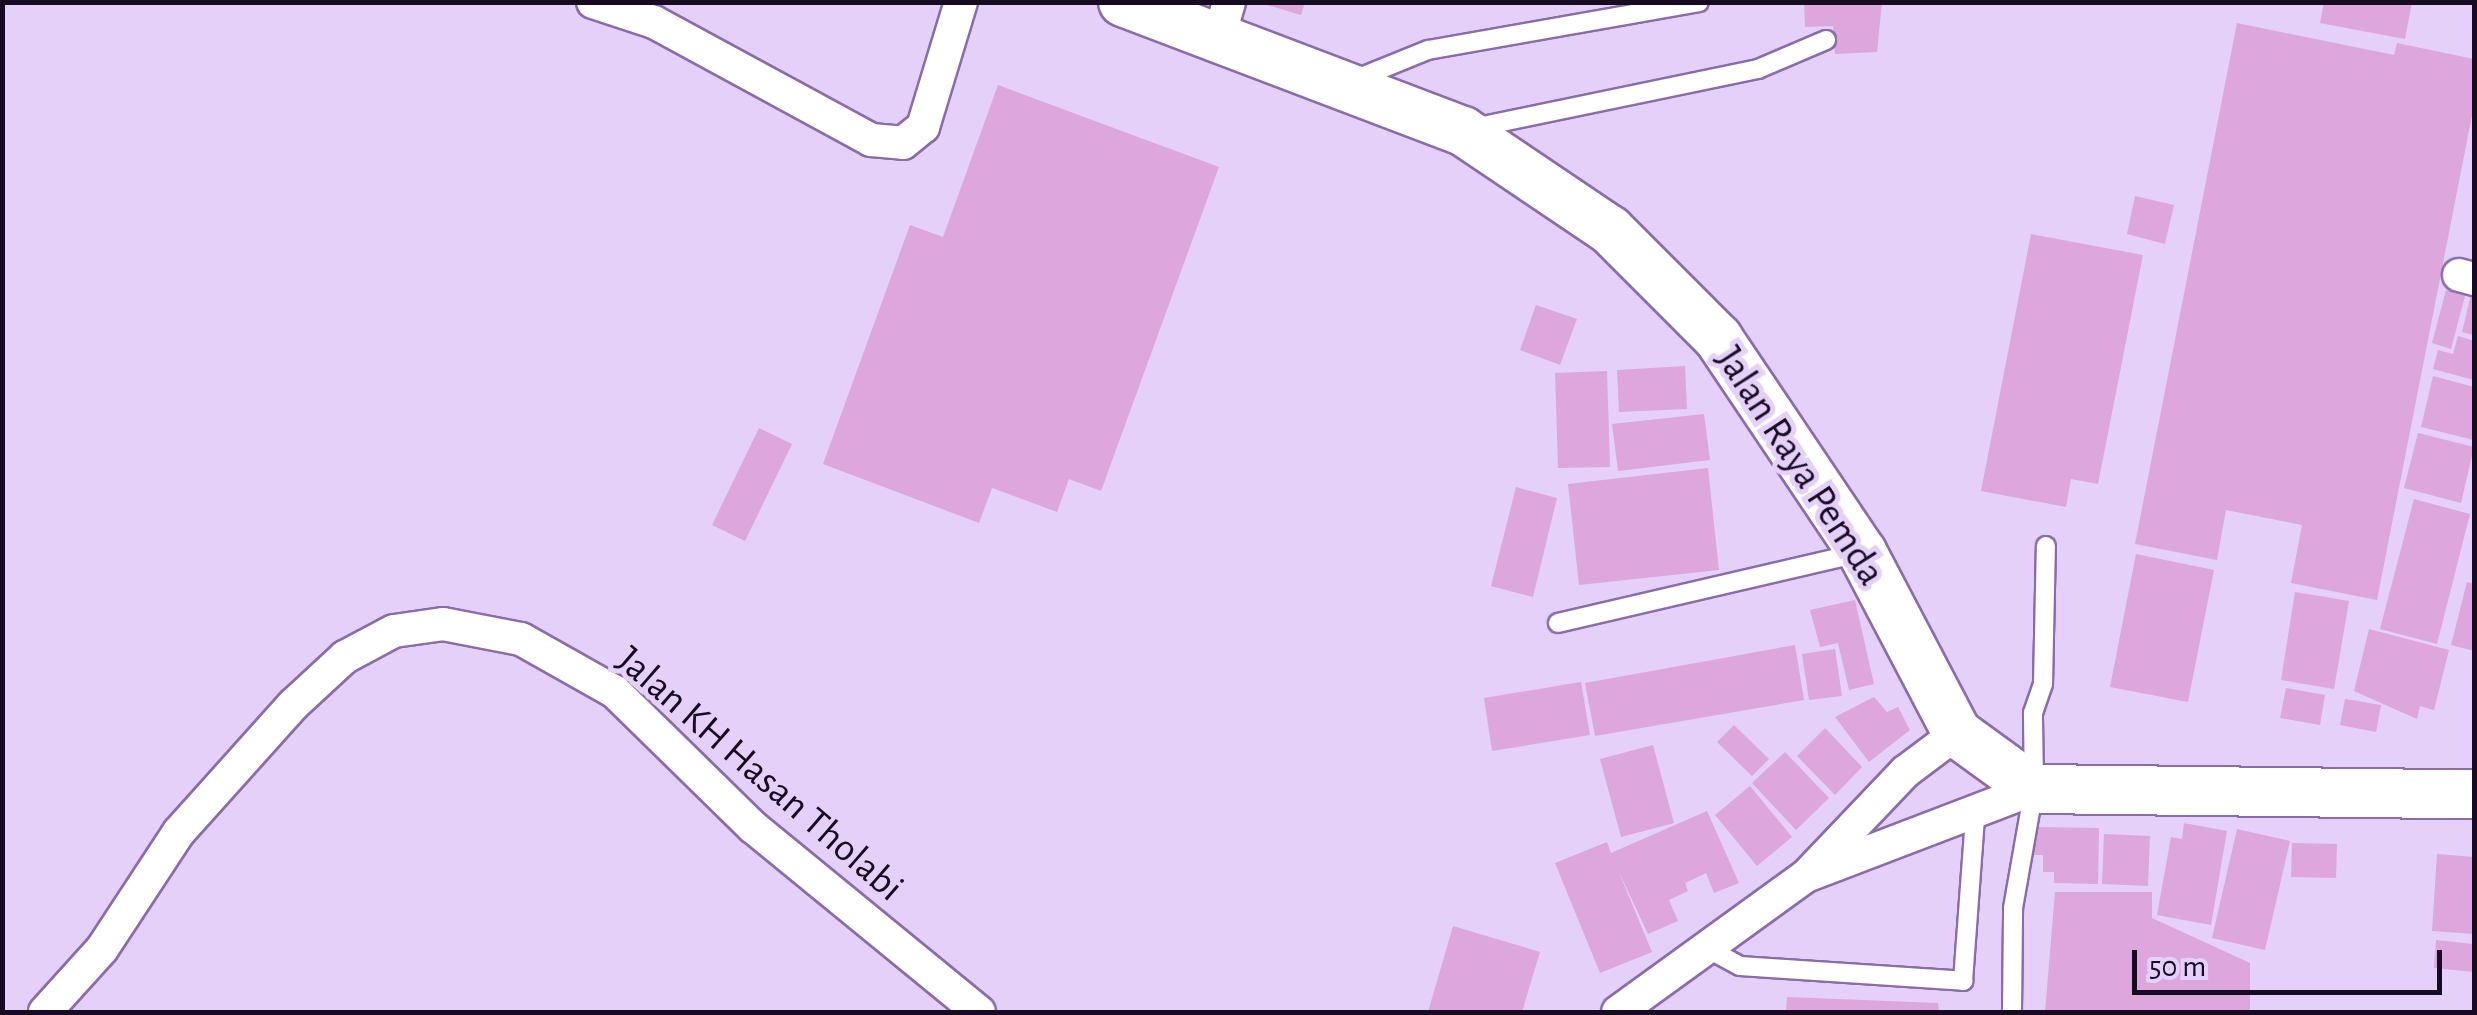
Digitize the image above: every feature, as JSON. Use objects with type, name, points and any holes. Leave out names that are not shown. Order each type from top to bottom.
[{"type":"main road","name":"Jalan Raya Pemda","points":[[1123,2],[1224,22],[1344,84],[1463,131],[1610,230],[1718,338],[1862,552],[1958,733],[2034,789]]},
{"type":"main road","points":[[2034,789],[2474,794]]},
{"type":"street","points":[[593,2],[654,22],[871,140],[902,143],[923,128],[961,2]]},
{"type":"street","name":"Jalan KH Hasan Tholabi","points":[[45,1012],[102,949],[179,832],[293,705],[345,657],[394,631],[443,624],[521,638],[615,692],[753,827],[979,1012]]},
{"type":"street","points":[[1618,1012],[1703,946],[1806,876],[1905,772],[1958,733]]},
{"type":"street","points":[[1806,876],[1975,818],[2034,789]]},
{"type":"lane","points":[[1344,84],[1428,50],[1699,2]]},
{"type":"lane","points":[[1463,131],[1574,101],[1758,69],[1826,40]]},
{"type":"lane","points":[[2012,1012],[2013,908],[2034,789],[2046,546]]},
{"type":"lane","points":[[1558,623],[1862,552]]},
{"type":"lane","points":[[1703,946],[1740,966],[1963,981],[1975,818]]},
{"type":"building","points":[[1257,2],[1305,2],[1301,15]]},
{"type":"building","points":[[1804,2],[1882,2],[1877,52],[1835,54],[1833,26],[1805,27]]},
{"type":"building","points":[[2324,2],[2412,2],[2405,39],[2320,23]]},
{"type":"building","points":[[2237,23],[2394,55],[2397,43],[2474,59],[2474,105],[2377,600],[2291,583],[2302,525],[2226,510],[2217,560],[2135,544]]},
{"type":"building","points":[[998,85],[1219,167],[1101,491],[1069,479],[1057,512],[992,488],[979,523],[823,464],[910,225],[943,237]]},
{"type":"building","points":[[2135,196],[2174,205],[2165,244],[2127,234]]},
{"type":"building","points":[[2031,234],[2143,255],[2098,484],[2071,479],[2066,507],[1981,491]]},
{"type":"building","points":[[2474,286],[2474,335],[2462,332]]},
{"type":"building","points":[[2446,290],[2465,296],[2451,349],[2432,343]]},
{"type":"building","points":[[1536,305],[1577,319],[1560,365],[1520,350]]},
{"type":"building","points":[[2458,336],[2474,341],[2474,380],[2433,369],[2438,350],[2453,354]]},
{"type":"building","points":[[1685,366],[1687,409],[1619,412],[1617,370]]},
{"type":"building","points":[[1607,371],[1610,467],[1558,468],[1555,373]]},
{"type":"building","points":[[2433,376],[2474,387],[2474,440],[2421,427]]},
{"type":"building","points":[[1704,414],[1710,460],[1618,471],[1612,424]]},
{"type":"building","points":[[759,428],[792,444],[745,541],[712,525]]},
{"type":"building","points":[[2418,433],[2474,447],[2461,503],[2404,488]]},
{"type":"building","points":[[1708,468],[1719,570],[1579,585],[1568,484]]},
{"type":"building","points":[[1516,487],[1557,498],[1533,597],[1491,586]]},
{"type":"building","points":[[2414,499],[2470,514],[2437,644],[2380,629]]},
{"type":"building","points":[[2136,554],[2214,570],[2188,702],[2110,687]]},
{"type":"building","points":[[2467,582],[2474,584],[2474,651],[2451,645]]},
{"type":"building","points":[[2295,592],[2349,601],[2334,689],[2281,680]]},
{"type":"building","points":[[1855,600],[1874,684],[1849,690],[1838,643],[1820,647],[1810,610]]},
{"type":"building","points":[[2369,629],[2449,650],[2434,710],[2420,706],[2417,719],[2354,691]]},
{"type":"building","points":[[1795,645],[1804,700],[1595,736],[1585,683]]},
{"type":"building","points":[[1835,649],[1842,696],[1809,700],[1802,654]]},
{"type":"building","points":[[1581,682],[1590,735],[1492,751],[1484,698]]},
{"type":"building","points":[[2286,688],[2325,695],[2320,725],[2280,718]]},
{"type":"building","points":[[1874,697],[1887,712],[1898,707],[1910,730],[1869,762],[1835,717]]},
{"type":"building","points":[[2345,699],[2381,705],[2376,732],[2340,725]]},
{"type":"building","points":[[1734,725],[1769,759],[1752,776],[1717,742]]},
{"type":"building","points":[[1825,728],[1862,767],[1835,795],[1797,756]]},
{"type":"building","points":[[1653,745],[1674,823],[1621,837],[1600,759]]},
{"type":"building","points":[[1785,752],[1829,798],[1796,830],[1752,783]]},
{"type":"building","points":[[1750,786],[1792,837],[1757,866],[1715,815]]},
{"type":"building","points":[[1707,811],[1739,883],[1714,893],[1706,873],[1685,883],[1688,891],[1669,900],[1678,921],[1648,934],[1618,870],[1652,952],[1600,973],[1555,863],[1607,842],[1611,853]]},
{"type":"building","points":[[2184,823],[2227,831],[2211,925],[2157,915],[2171,837],[2182,839]]},
{"type":"building","points":[[2034,827],[2099,828],[2098,884],[2054,883],[2054,872],[2043,872],[2043,855],[2033,855]]},
{"type":"building","points":[[2237,829],[2290,841],[2265,950],[2212,938]]},
{"type":"building","points":[[2104,834],[2150,836],[2148,886],[2102,884]]},
{"type":"building","points":[[2292,843],[2337,844],[2336,878],[2291,877]]},
{"type":"building","points":[[2437,854],[2474,857],[2474,934],[2432,931]]},
{"type":"building","points":[[2055,892],[2152,892],[2152,918],[2250,963],[2250,1012],[2045,1012]]},
{"type":"building","points":[[1453,926],[1540,952],[1522,1012],[1428,1012]]},
{"type":"building","points":[[2436,940],[2474,944],[2474,972],[2434,968]]},
{"type":"building","points":[[1787,997],[1938,1003],[1939,1012],[1786,1012]]}]
